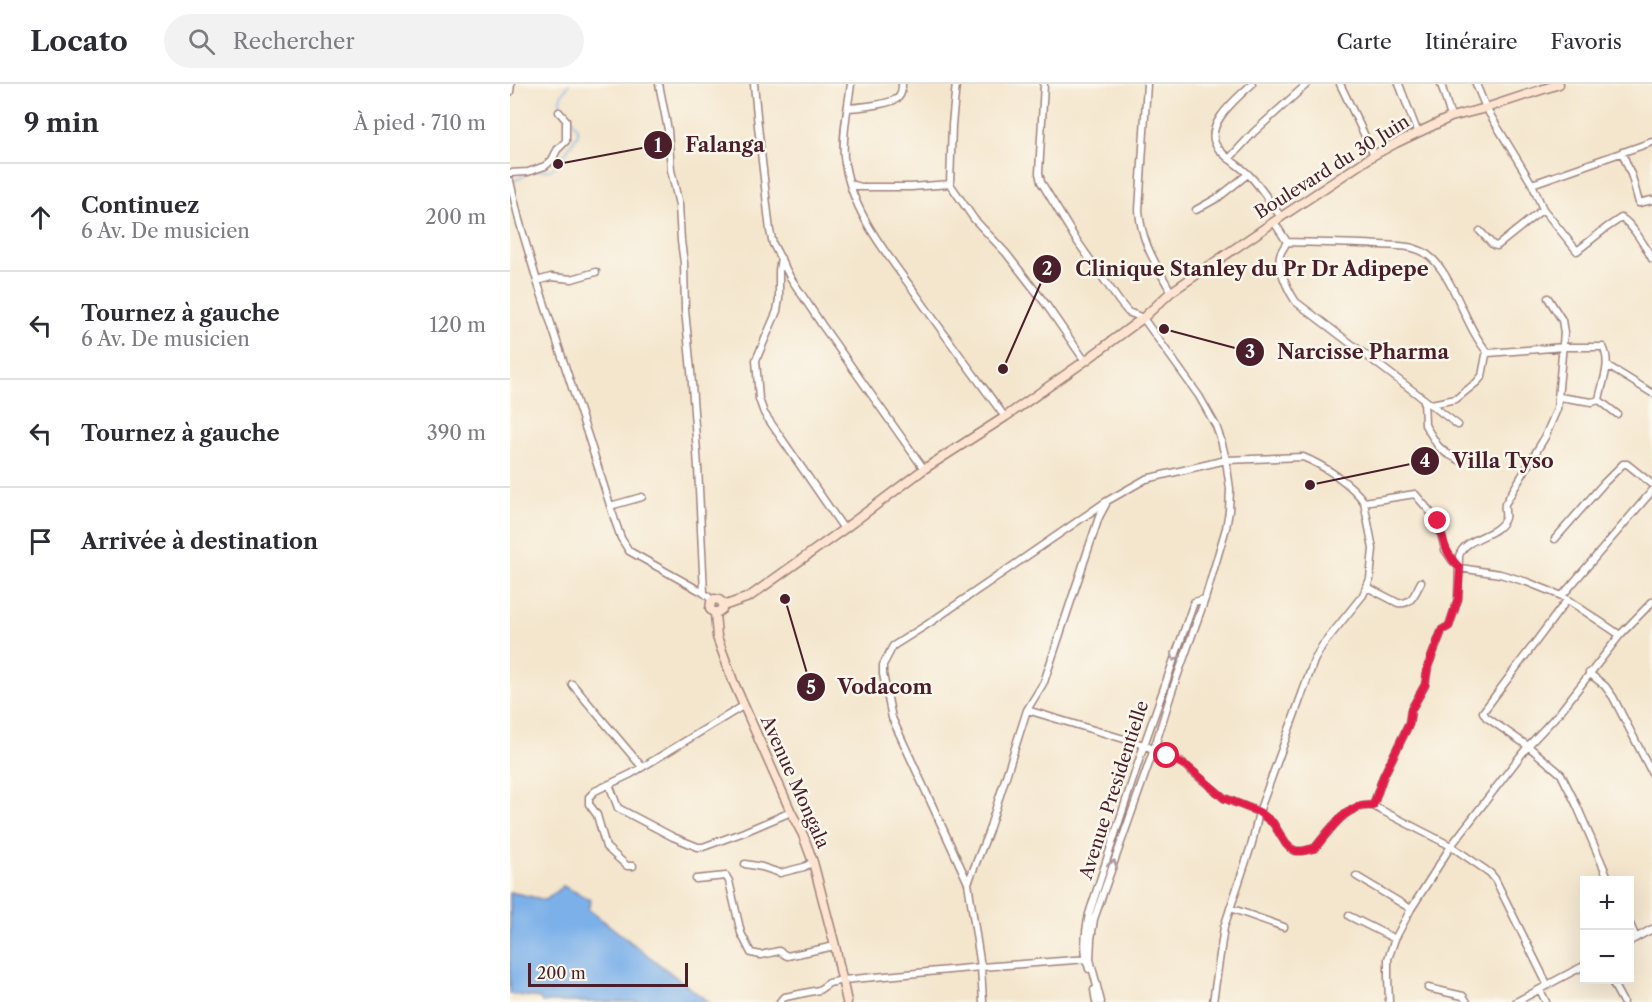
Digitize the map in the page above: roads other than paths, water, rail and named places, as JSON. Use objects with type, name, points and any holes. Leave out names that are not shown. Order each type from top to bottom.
[{"type":"street","points":[[510,92],[511,84]]},
{"type":"street","points":[[659,84],[668,130],[671,170],[679,205],[698,467],[704,593]]},
{"type":"street","points":[[754,84],[773,244],[790,277],[822,325],[924,469]]},
{"type":"street","points":[[851,84],[844,159],[850,184],[865,220],[875,238],[1005,417]]},
{"type":"street","points":[[848,108],[863,107],[898,98],[902,92],[902,84]]},
{"type":"street","points":[[956,84],[950,184],[974,219],[1006,253],[1045,303],[1085,361]]},
{"type":"street","name":"Avenue Presidentielle","points":[[1044,84],[1039,174],[1041,182],[1075,238],[1119,301],[1128,312],[1143,318],[1208,411],[1221,440],[1230,489],[1226,528],[1154,749],[1094,919],[1088,959]]},
{"type":"street","points":[[1147,84],[1138,210],[1140,225],[1149,252],[1171,292]]},
{"type":"street","points":[[1252,84],[1231,103],[1215,126],[1212,133],[1213,142],[1218,150],[1248,174],[1278,220],[1287,242]]},
{"type":"street","points":[[1229,159],[1254,132],[1307,84]]},
{"type":"street","points":[[1340,84],[1374,155]]},
{"type":"street","points":[[1399,84],[1418,131]]},
{"type":"street","points":[[1441,84],[1451,117]]},
{"type":"street","points":[[1476,84],[1486,108],[1532,184],[1543,209],[1577,251],[1621,218],[1627,220],[1650,250],[1652,259]]},
{"type":"street","name":"Boulevard du 30 Juin","points":[[716,612],[721,610],[723,605],[726,606],[749,597],[924,469],[1005,417],[1085,361],[1143,318],[1171,292],[1374,155],[1418,131],[1451,117],[1559,84]]},
{"type":"street","points":[[510,173],[537,169],[546,166],[552,160],[557,150],[566,141],[566,120],[559,112]]},
{"type":"street","points":[[1532,184],[1652,142]]},
{"type":"street","points":[[1622,152],[1639,203],[1652,200]]},
{"type":"street","points":[[1196,210],[1248,174]]},
{"type":"street","points":[[511,184],[537,280],[621,538],[630,551],[726,606]]},
{"type":"street","points":[[850,184],[861,187],[950,184]]},
{"type":"street","points":[[1480,231],[1493,245],[1497,246],[1543,209]]},
{"type":"street","points":[[1287,242],[1357,243],[1419,250],[1431,257],[1440,267],[1458,298],[1470,327],[1488,353]]},
{"type":"street","points":[[1287,242],[1280,254],[1280,266],[1296,302],[1458,425]]},
{"type":"street","points":[[781,258],[777,311],[756,360],[759,399],[764,412],[844,528]]},
{"type":"street","points":[[537,280],[551,277],[572,279],[596,272]]},
{"type":"street","points":[[1373,806],[1383,777],[1409,724],[1411,710],[1425,685],[1428,666],[1442,630],[1449,626],[1458,599],[1461,549],[1500,526],[1505,518],[1505,504],[1551,425],[1559,397],[1564,333],[1562,320],[1548,298]]},
{"type":"street","points":[[1488,353],[1564,347],[1603,347],[1607,354],[1608,366],[1599,400]]},
{"type":"street","points":[[1431,404],[1456,399],[1477,382],[1482,376],[1488,353]]},
{"type":"street","points":[[1608,366],[1652,393]]},
{"type":"street","points":[[1559,397],[1592,402],[1599,400]]},
{"type":"street","points":[[1424,399],[1425,425],[1438,446],[1446,453],[1461,460]]},
{"type":"street","points":[[1599,400],[1617,414]]},
{"type":"street","points":[[983,1002],[981,967],[968,883],[892,718],[883,665],[893,646],[1107,501],[1146,479],[1226,460],[1303,457],[1335,475],[1360,495],[1364,502],[1373,560],[1367,587],[1322,646],[1314,661],[1259,812],[1252,843],[1221,942],[1213,1002]]},
{"type":"street","points":[[1555,539],[1623,464],[1627,464],[1652,484]]},
{"type":"street","points":[[1607,876],[1567,785],[1555,769],[1528,746],[1486,717],[1483,710],[1526,656],[1564,598],[1652,491]]},
{"type":"street","points":[[1364,502],[1415,494],[1438,521],[1445,550],[1460,568],[1500,574],[1527,582],[1564,598],[1620,635]]},
{"type":"street","points":[[610,506],[642,497]]},
{"type":"street","points":[[968,883],[988,832],[1027,710],[1044,682],[1096,527],[1107,501]]},
{"type":"street","points":[[1367,587],[1403,604],[1412,600],[1421,582]]},
{"type":"street","name":"Avenue Presidentielle","points":[[1099,1002],[1088,959],[1085,932],[1089,914],[1194,602],[1204,599]]},
{"type":"street","name":"Avenue Mongala","points":[[712,600],[710,609],[716,612],[720,649],[813,862],[847,1002]]},
{"type":"street","points":[[1389,1002],[1388,959],[1395,939],[1451,846],[1528,746],[1560,712],[1588,673],[1652,602]]},
{"type":"street","points":[[1588,673],[1605,686],[1613,697],[1652,773]]},
{"type":"street","points":[[572,684],[642,767]]},
{"type":"street","points":[[1164,686],[1172,691]]},
{"type":"street","points":[[633,866],[627,866],[606,847],[597,815],[589,804],[590,797],[595,791],[631,774],[743,706]]},
{"type":"street","points":[[1027,710],[1144,745],[1181,762],[1224,798],[1259,812],[1273,823],[1286,844],[1296,851],[1315,848],[1349,811],[1359,806],[1373,806],[1451,846],[1490,873],[1495,879],[1547,984]]},
{"type":"street","points":[[609,784],[618,808],[673,837],[698,847],[744,832],[791,812]]},
{"type":"street","points":[[745,864],[780,873],[804,867],[813,862]]},
{"type":"street","points":[[696,879],[726,876],[741,933],[751,953],[761,955],[779,951],[786,956],[835,946]]},
{"type":"street","points":[[1356,876],[1411,909]]},
{"type":"street","points":[[1230,908],[1284,927]]},
{"type":"street","points":[[1349,916],[1395,939]]},
{"type":"street","points":[[1634,938],[1652,929]]},
{"type":"street","points":[[780,1002],[785,997],[819,990],[829,983],[843,980],[1088,959]]},
{"type":"street","points":[[1516,1002],[1580,968]]},
{"type":"street","points":[[1613,984],[1623,1002]]},
{"type":"street","points":[[1428,988],[1463,996],[1467,1002]]},
{"type":"street","points":[[1540,990],[1546,1002]]},
{"type":"water","points":[[563,886],[591,900],[588,909],[708,1002],[542,1002],[540,998],[510,994],[510,892],[546,900]]},
{"type":"waterway","points":[[539,171],[551,170],[558,164],[578,134],[575,124],[564,111],[560,101],[569,84]]},
{"type":"waterway","points":[[512,182],[526,175]]},
{"type":"place","name":"Falanga","points":[[558,164]]},
{"type":"place","name":"Narcisse Pharma","points":[[1164,329]]},
{"type":"place","name":"Clinique Stanley du Pr Dr Adipepe","points":[[1003,369]]},
{"type":"place","name":"Villa Tyso","points":[[1310,485]]},
{"type":"place","name":"Vodacom","points":[[785,599]]}]
